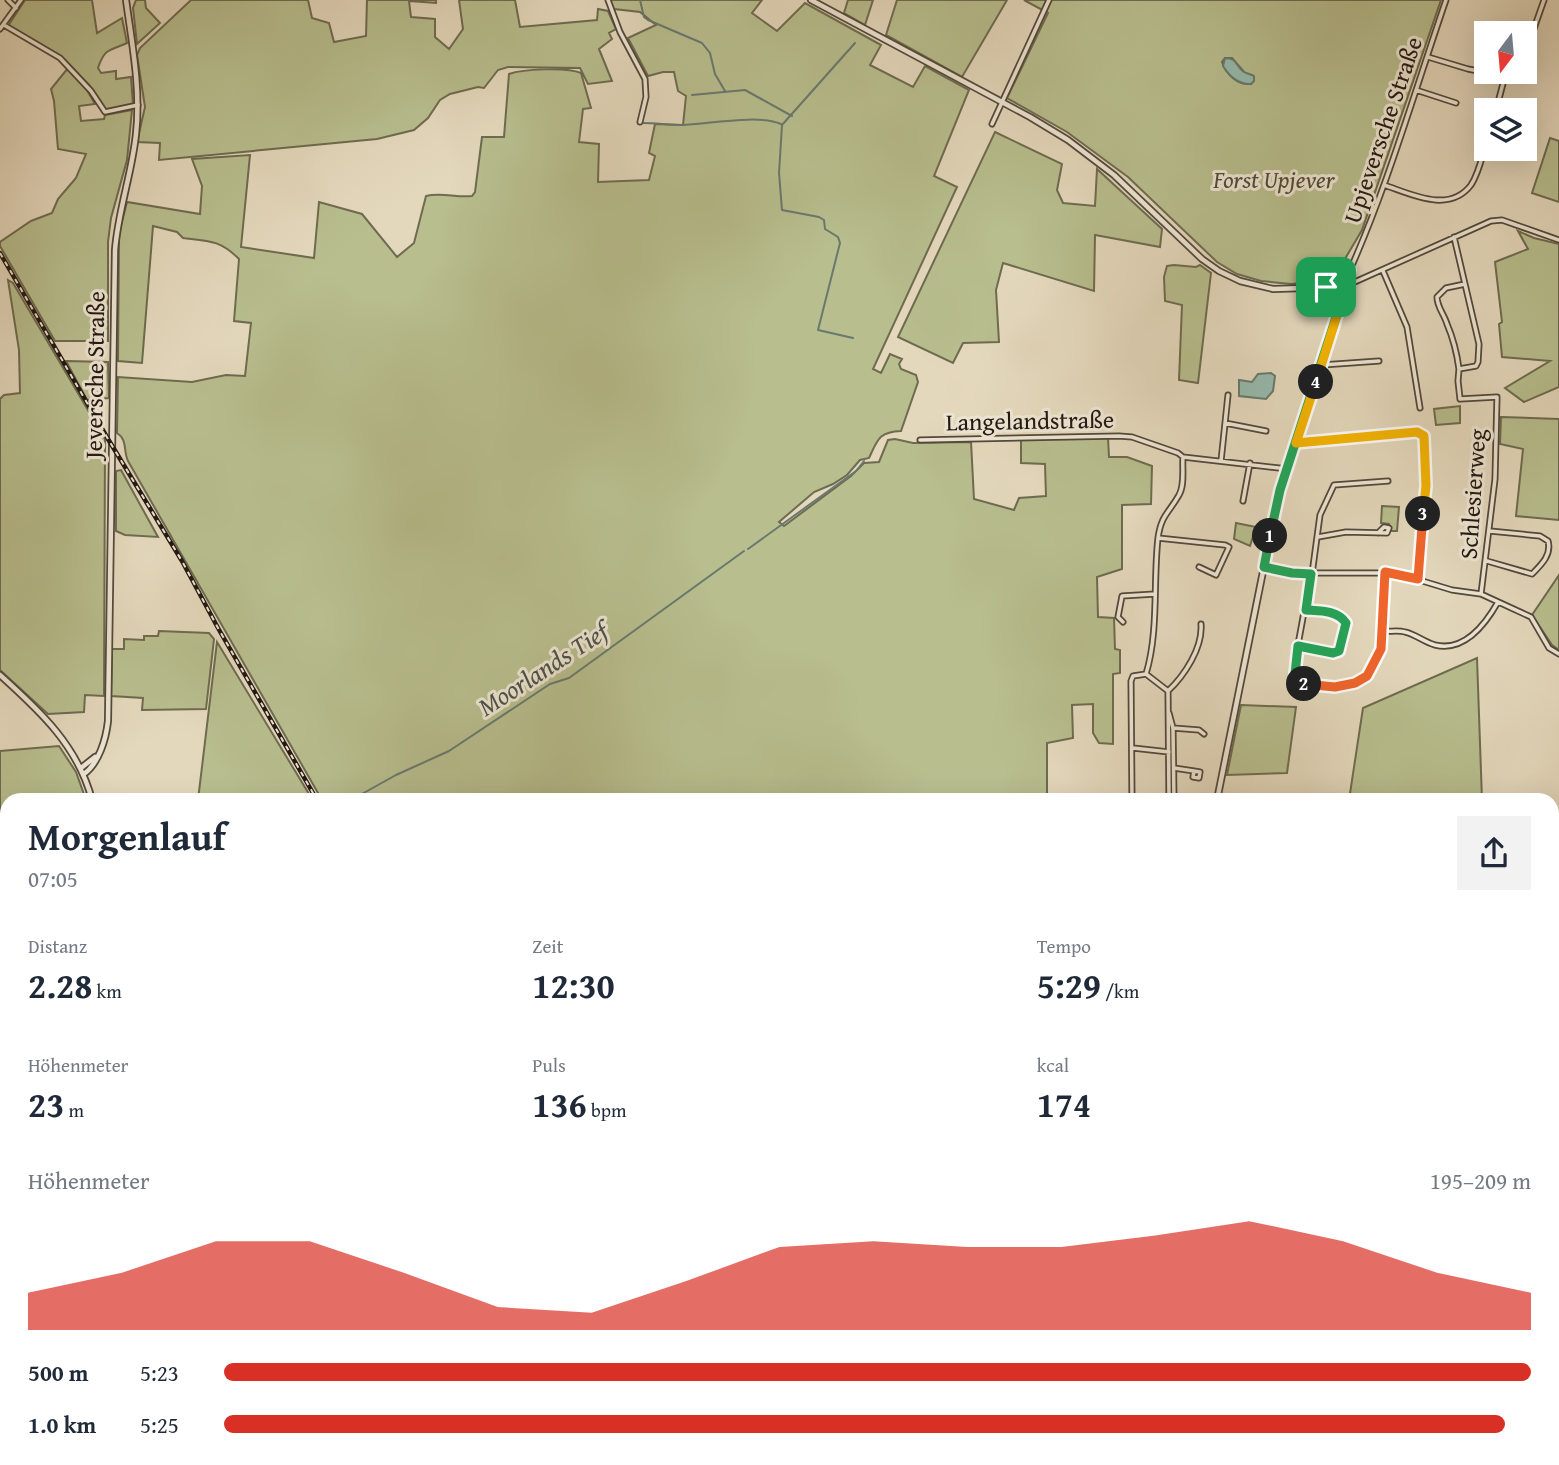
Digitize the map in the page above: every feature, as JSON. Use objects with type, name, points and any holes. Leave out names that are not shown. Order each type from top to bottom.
[{"type":"street","points":[[8,0],[16,8]]},
{"type":"street","points":[[21,0],[2,27],[60,58],[91,91],[105,113],[138,106]]},
{"type":"street","name":"Jeversche Straße","points":[[84,774],[90,770],[105,740],[108,721],[114,250],[132,163],[138,106],[126,0]]},
{"type":"street","points":[[608,0],[620,32],[645,79],[646,97],[640,122]]},
{"type":"street","points":[[811,0],[1048,128],[1096,161],[1202,259],[1240,281],[1273,289],[1341,287],[1497,220],[1559,240]]},
{"type":"street","points":[[992,124],[1049,0]]},
{"type":"street","name":"Upjeversche Straße","points":[[1344,278],[1361,248],[1447,0]]},
{"type":"street","points":[[1537,21],[1544,0]]},
{"type":"street","points":[[1427,57],[1474,70]]},
{"type":"street","points":[[1416,90],[1455,103]]},
{"type":"street","points":[[1384,185],[1428,200],[1451,199],[1472,184],[1480,161]]},
{"type":"street","points":[[1454,237],[1465,284],[1479,344],[1476,366],[1459,369],[1448,324],[1436,302],[1440,292],[1446,288],[1465,284]]},
{"type":"street","points":[[1383,271],[1407,327],[1420,408]]},
{"type":"street","points":[[1218,793],[1278,497],[1341,302],[1344,278],[1338,279],[1341,287]]},
{"type":"street","points":[[1321,365],[1326,367],[1378,361]]},
{"type":"street","name":"Schlesierweg","points":[[1459,369],[1461,400],[1497,397],[1495,479],[1481,594]]},
{"type":"street","points":[[1221,461],[1228,395]]},
{"type":"street","points":[[1225,423],[1266,430]]},
{"type":"street","points":[[1296,443],[1417,432],[1424,436],[1426,486],[1418,579]]},
{"type":"street","name":"Langelandstraße","points":[[920,440],[1132,437],[1183,457],[1288,469]]},
{"type":"street","points":[[1146,674],[1152,640],[1158,537],[1162,520],[1182,488],[1183,457]]},
{"type":"street","points":[[1243,501],[1250,463]]},
{"type":"street","points":[[1385,572],[1381,649],[1367,676],[1355,683],[1335,687],[1309,686],[1300,681],[1295,674],[1298,646],[1324,502],[1334,485],[1388,481]]},
{"type":"street","points":[[1487,561],[1532,574],[1547,557],[1549,550],[1548,541],[1540,536],[1490,531]]},
{"type":"street","points":[[1318,537],[1346,533],[1378,533]]},
{"type":"street","points":[[1158,537],[1229,547],[1229,552],[1216,575],[1199,567]]},
{"type":"street","points":[[1264,567],[1312,574],[1385,572],[1452,590],[1481,594],[1529,616],[1549,648],[1559,654]]},
{"type":"street","points":[[1123,622],[1118,617],[1122,596],[1155,594]]},
{"type":"street","points":[[1382,632],[1405,632],[1432,644],[1455,645],[1480,628],[1499,601]]},
{"type":"street","points":[[1298,646],[1333,653],[1342,647],[1341,639],[1346,623],[1343,618],[1335,614],[1306,610]]},
{"type":"street","points":[[1172,793],[1168,691],[1186,671],[1199,639],[1201,624]]},
{"type":"street","points":[[1132,793],[1131,681],[1133,676],[1146,674],[1168,691]]},
{"type":"street","points":[[0,675],[55,729],[81,768],[90,793]]},
{"type":"street","points":[[1169,713],[1173,728],[1172,793]]},
{"type":"street","points":[[1173,728],[1199,730],[1205,734]]},
{"type":"street","points":[[1133,748],[1169,752]]},
{"type":"street","points":[[81,768],[88,765],[100,751]]},
{"type":"street","points":[[1174,768],[1194,771]]},
{"type":"green space","points":[[25,0],[92,0],[97,33],[122,18],[127,43],[106,53],[98,68],[101,73],[116,71],[116,79],[131,77],[133,105],[106,111],[89,85],[64,59],[8,26]]},
{"type":"green space","points":[[136,0],[145,0],[146,8],[160,23],[137,44],[133,8]]},
{"type":"green space","points":[[191,0],[308,0],[312,18],[329,23],[334,42],[366,36],[367,0],[436,0],[436,3],[409,1],[411,17],[435,19],[435,37],[449,49],[463,29],[459,0],[515,0],[520,27],[597,20],[598,9],[608,11],[616,29],[609,33],[612,39],[599,49],[612,81],[588,84],[580,68],[508,67],[498,70],[484,88],[450,94],[440,100],[428,118],[414,130],[377,139],[159,160],[160,143],[137,142],[145,107],[137,55],[140,48]]},
{"type":"green space","points":[[609,0],[762,0],[752,13],[777,31],[805,3],[881,45],[870,65],[913,87],[925,66],[969,90],[934,176],[957,187],[873,369],[881,373],[890,354],[902,359],[899,364],[901,369],[916,375],[918,382],[901,431],[884,435],[877,441],[869,458],[860,460],[847,475],[833,484],[814,492],[779,522],[784,526],[851,476],[864,463],[879,462],[888,440],[913,443],[971,442],[974,499],[1014,510],[1019,498],[1046,496],[1045,464],[1021,463],[1021,439],[1108,438],[1109,457],[1127,457],[1152,466],[1151,504],[1122,505],[1122,569],[1097,577],[1098,617],[1114,618],[1115,649],[1120,650],[1120,673],[1113,674],[1113,744],[1099,743],[1093,733],[1093,704],[1072,705],[1073,738],[1047,743],[1047,793],[318,793],[128,461],[124,442],[117,433],[118,377],[192,382],[226,375],[245,376],[251,323],[234,321],[239,259],[220,245],[183,238],[177,232],[153,226],[142,363],[118,361],[119,233],[127,202],[200,214],[202,186],[192,159],[250,155],[241,247],[314,258],[319,202],[362,214],[397,257],[414,243],[426,196],[472,196],[475,192],[482,137],[504,137],[509,74],[545,69],[581,73],[591,108],[583,109],[579,142],[599,144],[598,182],[649,180],[655,156],[649,153],[655,124],[683,125],[686,96],[678,91],[674,72],[648,76],[628,38],[656,25],[640,12],[614,9]]},
{"type":"green space","points":[[848,0],[873,0],[865,25],[844,13]]},
{"type":"green space","points":[[897,0],[1007,0],[962,77],[886,35]]},
{"type":"green space","name":"Forst Upjever","points":[[1024,0],[1441,0],[1362,230],[1339,269],[1316,282],[1291,284],[1261,281],[1237,274],[1217,262],[1128,177],[1067,132],[1007,98],[1048,13]],"holes":[[[1225,58],[1232,58],[1249,74],[1251,84],[1237,81],[1226,71],[1222,62]]]},
{"type":"green space","points":[[68,68],[83,83],[95,104],[79,106],[81,121],[104,119],[105,115],[132,110],[127,160],[111,218],[108,242],[108,341],[55,341],[0,246],[0,242],[31,221],[52,213],[58,199],[76,178],[86,154],[58,149],[51,89]]},
{"type":"green space","points":[[995,132],[1062,164],[1057,190],[1063,203],[1095,206],[1097,169],[1162,229],[1160,247],[1095,235],[1094,291],[1003,263],[996,290],[999,342],[963,343],[953,363],[898,337]]},
{"type":"green space","points":[[1550,138],[1559,141],[1559,202],[1532,193]]},
{"type":"green space","points":[[1518,231],[1559,244],[1559,387],[1524,402],[1505,388],[1550,361],[1502,357],[1499,324],[1502,322],[1495,262],[1528,249]]},
{"type":"green space","points":[[1200,265],[1211,273],[1198,383],[1179,380],[1182,305],[1165,301],[1164,277],[1167,266]]},
{"type":"green space","points":[[8,280],[13,283],[105,439],[104,696],[85,695],[84,712],[48,714],[0,670],[0,399],[4,395],[20,393],[19,350]]},
{"type":"green space","points":[[66,361],[108,362],[109,398],[87,400]]},
{"type":"green space","points":[[1460,406],[1460,423],[1436,425],[1434,409]]},
{"type":"green space","points":[[1501,417],[1559,419],[1559,520],[1516,516],[1523,449],[1500,444]]},
{"type":"green space","points":[[121,470],[158,537],[125,535],[116,531],[116,471]]},
{"type":"green space","points":[[1382,506],[1399,507],[1397,531],[1391,531],[1389,524],[1381,523]]},
{"type":"green space","points":[[1236,523],[1256,527],[1250,546],[1234,539]]},
{"type":"green space","points":[[1559,575],[1559,650],[1552,645],[1532,615]]},
{"type":"green space","points":[[159,631],[209,633],[214,639],[206,709],[142,710],[143,698],[111,696],[112,649],[124,649],[124,639],[144,640],[144,636],[158,636]]},
{"type":"green space","points":[[217,642],[308,793],[199,793]]},
{"type":"green space","points":[[1477,658],[1482,793],[1350,793],[1363,708]]},
{"type":"green space","points":[[1241,705],[1296,707],[1287,773],[1227,775]]},
{"type":"green space","points":[[59,746],[76,772],[84,793],[0,793],[0,751]]},
{"type":"water","points":[[1225,58],[1232,59],[1241,70],[1254,76],[1254,81],[1247,84],[1235,79],[1223,66]]},
{"type":"water","points":[[1271,373],[1275,376],[1273,391],[1266,399],[1239,396],[1239,380],[1252,382],[1258,374]]},
{"type":"waterway","points":[[640,0],[644,17],[648,20],[702,43],[710,53],[715,74],[725,91]]},
{"type":"waterway","points":[[853,338],[818,330],[840,243],[838,237],[825,229],[824,220],[819,217],[782,210],[779,173],[782,125],[855,43]]},
{"type":"waterway","points":[[692,95],[745,90],[792,116]]},
{"type":"waterway","points":[[643,123],[682,125],[760,120],[781,124]]},
{"type":"waterway","name":"Moorlands Tief","points":[[748,549],[856,471],[864,461]]},
{"type":"waterway","name":"Moorlands Tief","points":[[364,793],[449,751],[550,684],[569,678],[744,551]]},
{"type":"railway","points":[[0,253],[182,561],[313,793]]},
{"type":"route","points":[[1350,270],[1346,278],[1348,285],[1296,443],[1301,445],[1417,432],[1424,436],[1426,486],[1418,579],[1385,572],[1381,649],[1375,664],[1367,676],[1355,683],[1335,687],[1309,686],[1300,681],[1295,674],[1297,650],[1298,646],[1333,653],[1339,651],[1346,623],[1335,614],[1306,610],[1311,574],[1264,567],[1280,490],[1341,302],[1340,290],[1337,287],[1326,287],[1336,283],[1350,270]]}]
